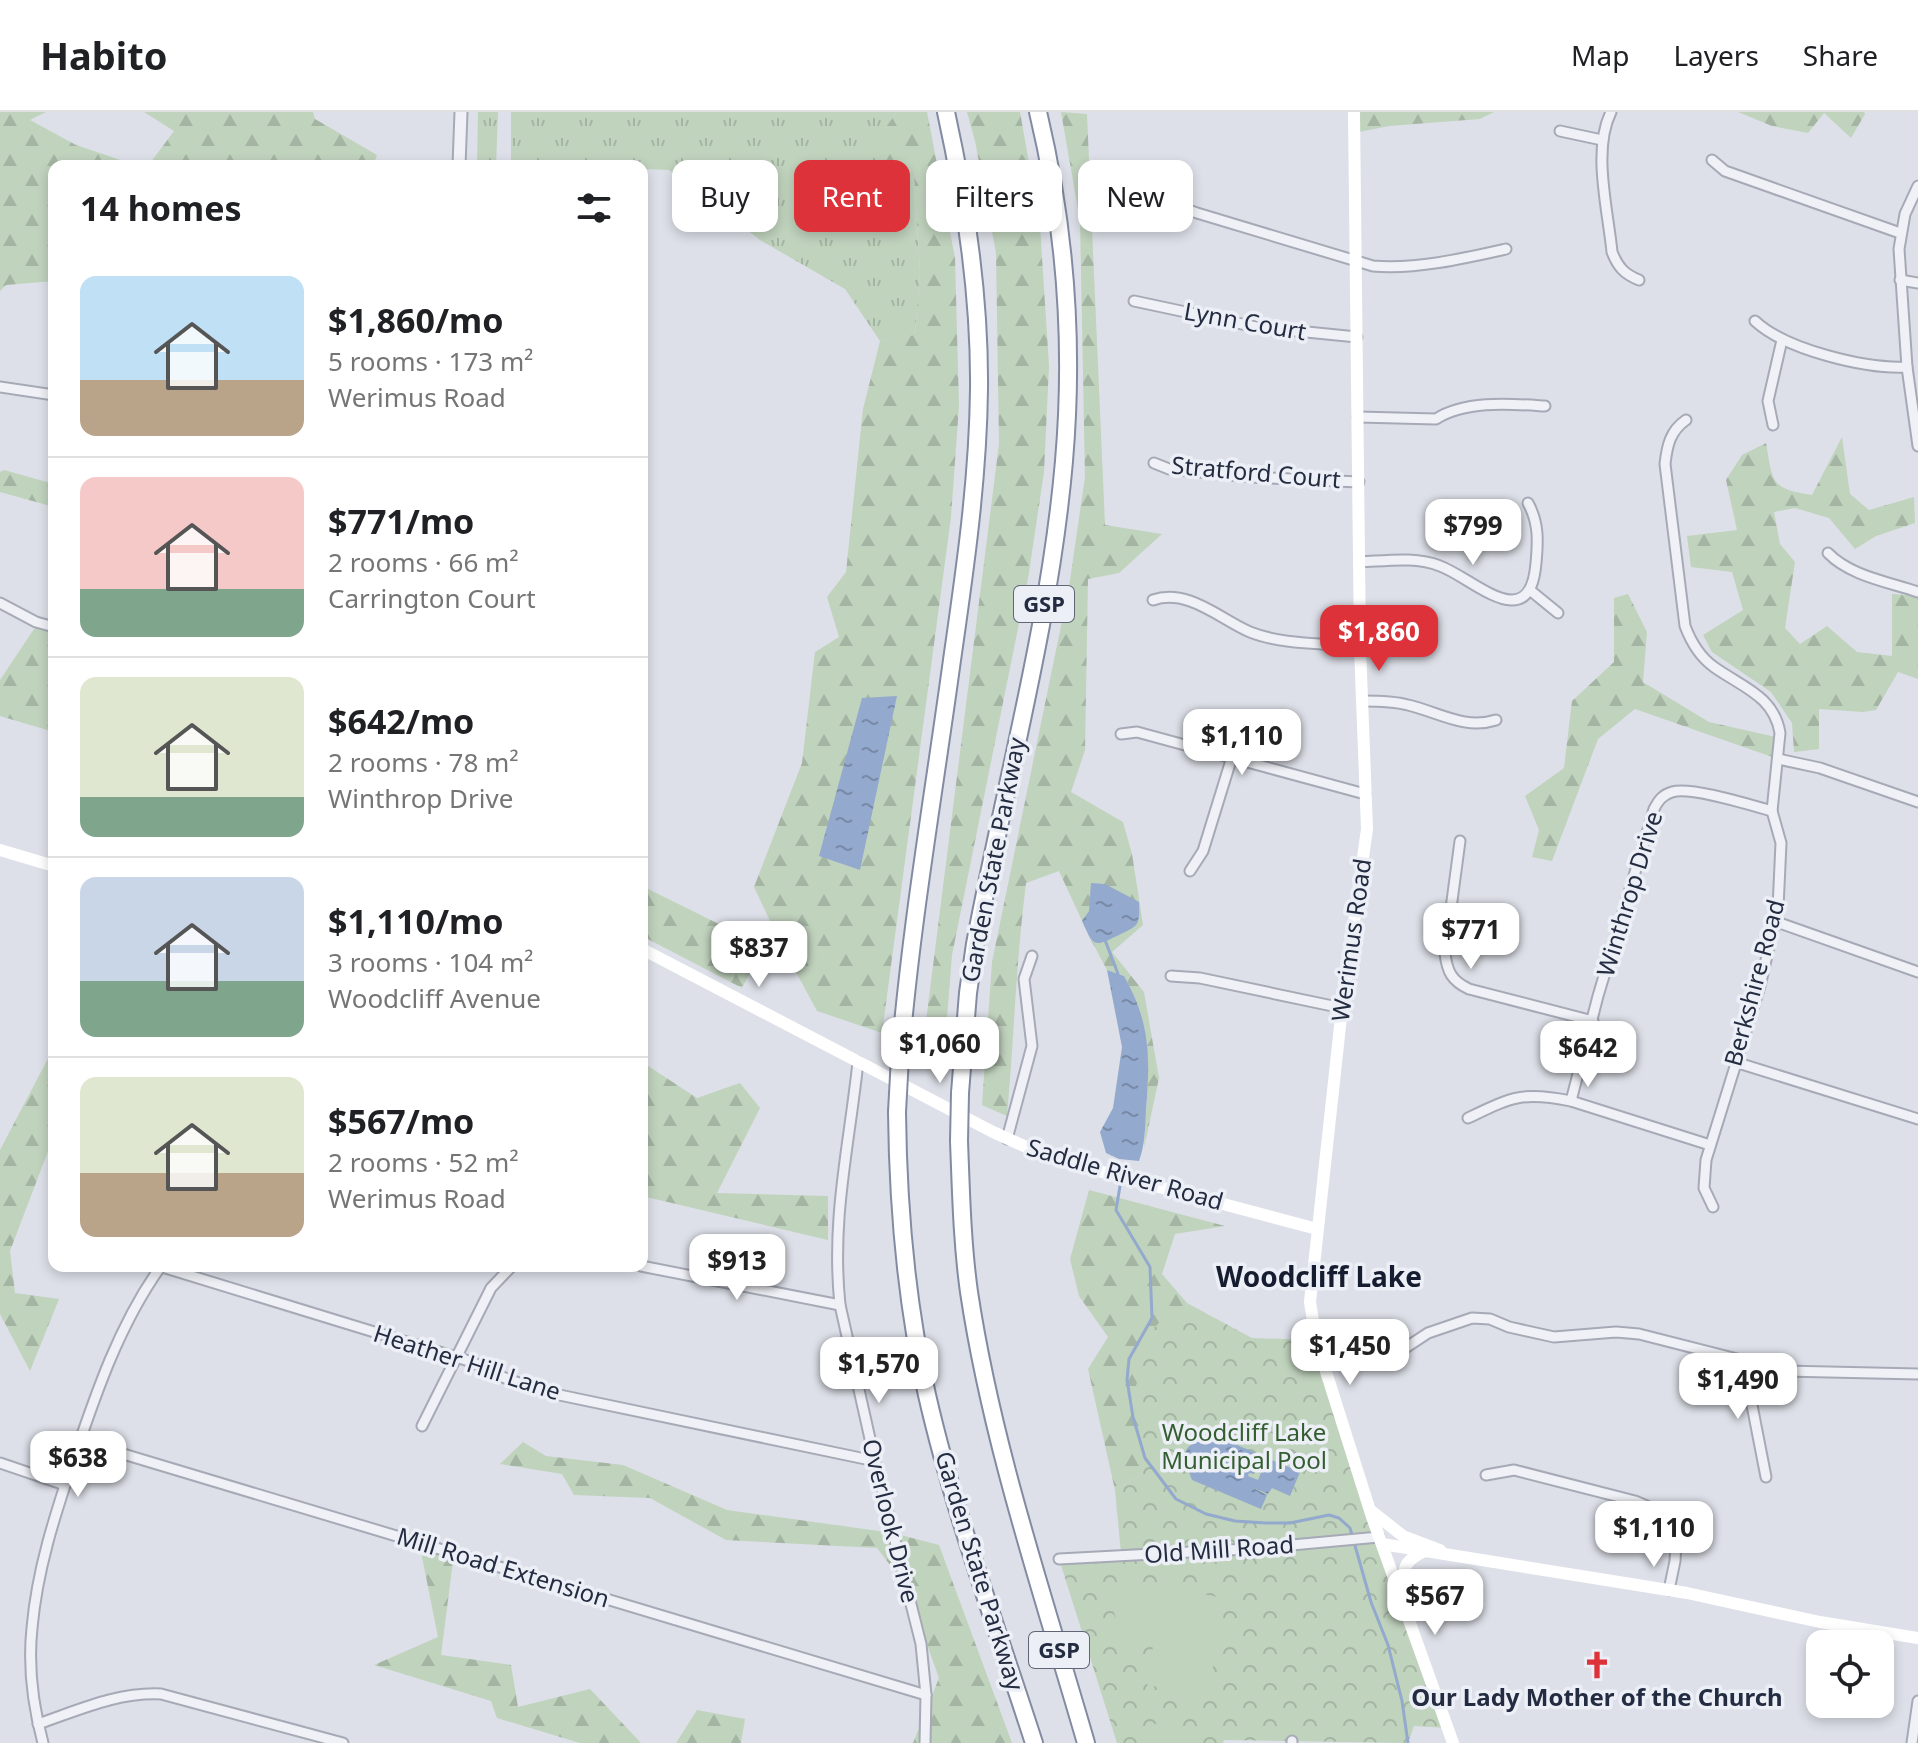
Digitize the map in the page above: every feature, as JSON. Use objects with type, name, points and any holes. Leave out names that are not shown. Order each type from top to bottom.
[{"type":"highway","name":"Garden State Parkway","points":[[946,112],[962,191],[973,276],[978,349],[978,434],[963,583],[910,956],[900,1057],[897,1112],[903,1250],[927,1395],[956,1502],[1034,1743]]},
{"type":"highway","name":"Garden State Parkway","points":[[1038,112],[1063,262],[1068,361],[1064,460],[1043,606],[975,944],[968,993],[959,1141],[969,1288],[986,1385],[1086,1743]]},
{"type":"main road","name":"Werimus Road","points":[[1353,112],[1366,852],[1342,1008],[1310,1283],[1316,1340],[1380,1541],[1453,1743]]},
{"type":"main road","points":[[0,850],[48,864]]},
{"type":"main road","name":"Saddle River Road","points":[[648,952],[1037,1152],[1317,1229]]},
{"type":"main road","points":[[1370,1510],[1403,1536],[1429,1544],[1446,1554]]},
{"type":"main road","points":[[1380,1541],[1669,1590],[1820,1622],[1918,1638]]},
{"type":"main road","points":[[1411,1622],[1403,1568],[1408,1560],[1425,1551]]},
{"type":"street","points":[[459,160],[461,112]]},
{"type":"street","points":[[1611,112],[1603,128],[1602,140],[1612,252],[1617,265],[1627,275],[1639,280]]},
{"type":"street","points":[[1560,131],[1602,140]]},
{"type":"street","points":[[1712,160],[1725,171],[1900,233]]},
{"type":"street","points":[[1918,186],[1900,233],[1900,280],[1907,367],[1918,446]]},
{"type":"street","points":[[1193,212],[1356,262],[1390,267],[1471,257],[1506,249]]},
{"type":"street","points":[[1900,280],[1918,283]]},
{"type":"street","name":"Lynn Court","points":[[1134,301],[1256,327],[1357,337]]},
{"type":"street","points":[[1755,321],[1782,340],[1855,363],[1884,368],[1907,367]]},
{"type":"street","points":[[1773,425],[1768,401],[1782,340]]},
{"type":"street","points":[[0,387],[48,394]]},
{"type":"street","points":[[1358,417],[1436,419],[1446,413],[1492,404],[1545,406]]},
{"type":"street","name":"Berkshire Road","points":[[1686,420],[1677,426],[1668,444],[1665,464],[1685,626],[1696,650],[1706,660],[1770,705],[1779,722],[1780,733],[1772,811],[1781,843],[1778,908],[1760,986],[1703,1176],[1707,1198],[1713,1207]]},
{"type":"street","name":"Stratford Court","points":[[1154,463],[1169,469],[1250,477],[1359,482]]},
{"type":"street","points":[[1360,562],[1412,561],[1440,566],[1499,599],[1511,600],[1531,591],[1535,580],[1538,535],[1534,514],[1528,503]]},
{"type":"street","points":[[1828,553],[1836,562],[1851,569],[1918,592]]},
{"type":"street","points":[[1531,591],[1558,613]]},
{"type":"street","points":[[1153,600],[1163,597],[1188,601],[1253,633],[1360,647]]},
{"type":"street","points":[[0,603],[48,625]]},
{"type":"street","points":[[1363,701],[1409,705],[1467,723],[1484,724],[1496,720]]},
{"type":"street","points":[[1121,734],[1137,732],[1365,794]]},
{"type":"street","points":[[1190,871],[1203,851],[1232,757]]},
{"type":"street","points":[[1778,759],[1820,768],[1918,802]]},
{"type":"street","name":"Winthrop Drive","points":[[1571,1101],[1641,851],[1659,799],[1668,793],[1689,791],[1772,811]]},
{"type":"street","points":[[1460,841],[1445,953],[1452,978],[1469,989],[1593,1021]]},
{"type":"street","points":[[1774,921],[1918,972]]},
{"type":"street","points":[[1007,1139],[1032,1046],[1024,979],[1032,956]]},
{"type":"street","points":[[1171,976],[1200,978],[1342,1008]]},
{"type":"street","name":"Overlook Drive","points":[[858,1062],[838,1208],[840,1305],[921,1644],[926,1695],[925,1743]]},
{"type":"street","points":[[1735,1062],[1918,1119]]},
{"type":"street","points":[[1468,1118],[1529,1095],[1571,1101],[1710,1145]]},
{"type":"street","points":[[648,1267],[840,1305]]},
{"type":"street","points":[[43,1743],[31,1678],[32,1619],[45,1554],[65,1485],[118,1338],[156,1272]]},
{"type":"street","name":"Heather Hill Lane","points":[[180,1272],[456,1357],[550,1393],[875,1461]]},
{"type":"street","points":[[422,1426],[491,1288],[506,1272]]},
{"type":"street","points":[[1316,1340],[1365,1358],[1383,1359],[1402,1352],[1428,1333],[1481,1317],[1554,1337],[1616,1332],[1650,1336],[1752,1365],[1809,1373],[1918,1374]]},
{"type":"street","points":[[1752,1365],[1750,1395],[1766,1477]]},
{"type":"street","name":"Mill Road Extension","points":[[80,1441],[926,1695]]},
{"type":"street","points":[[0,1463],[65,1485]]},
{"type":"street","points":[[1486,1475],[1514,1470],[1635,1501],[1658,1511],[1671,1526],[1676,1542],[1669,1590]]},
{"type":"street","name":"Old Mill Road","points":[[1059,1559],[1360,1539],[1380,1541]]},
{"type":"street","points":[[38,1724],[112,1698],[143,1693],[161,1694],[343,1743]]},
{"type":"street","points":[[1912,1743],[1918,1701]]},
{"type":"green space","points":[[0,112],[46,112],[30,120],[76,145],[120,160],[48,160],[48,282],[6,285],[0,291]]},
{"type":"green space","points":[[144,112],[313,112],[315,119],[377,155],[375,160],[152,160],[174,131]]},
{"type":"green space","points":[[478,112],[498,112],[496,160],[477,160]]},
{"type":"green space","points":[[511,112],[897,112],[885,128],[904,160],[794,160],[794,232],[910,232],[910,169],[914,176],[920,272],[915,336],[880,341],[845,289],[750,232],[778,232],[778,160],[672,160],[672,172],[648,169],[648,160],[511,160]]},
{"type":"green space","points":[[897,112],[927,112],[936,160],[926,160],[926,232],[950,232],[955,258],[959,406],[951,517],[882,1033],[817,1011],[784,950],[782,924],[771,923],[754,887],[802,763],[815,652],[839,637],[827,597],[846,572],[863,409],[880,341],[915,335],[920,272],[914,176],[910,174],[910,160],[886,160],[881,157],[885,128]]},
{"type":"green space","points":[[967,112],[1020,112],[1028,160],[979,160]]},
{"type":"green space","points":[[1061,112],[1087,114],[1089,160],[1078,160],[1078,210]]},
{"type":"green space","points":[[1354,112],[1494,112],[1480,119],[1389,126],[1354,133]]},
{"type":"green space","points":[[1738,112],[1864,112],[1865,114],[1851,138],[1824,113],[1808,133],[1772,126]]},
{"type":"green space","points":[[992,232],[1040,232],[1049,366],[1044,472],[1028,579],[952,955],[943,1068],[936,1055],[923,1045],[999,444],[996,253]]},
{"type":"green space","points":[[1080,232],[1092,232],[1105,525],[1162,534],[1119,573],[1088,579],[1085,750],[1071,792],[1123,822],[1132,854],[1143,925],[1112,952],[1144,992],[1159,1078],[1144,1148],[1148,1060],[1141,1018],[1124,976],[1107,970],[1059,871],[1026,883],[1007,1116],[982,1105],[992,962],[1069,587],[1085,477]]},
{"type":"green space","points":[[1842,437],[1850,494],[1869,510],[1914,497],[1915,523],[1876,536],[1855,549],[1829,518],[1795,508],[1774,512],[1780,544],[1795,562],[1785,628],[1800,644],[1827,626],[1857,652],[1892,656],[1892,594],[1918,596],[1918,679],[1898,672],[1876,710],[1819,709],[1819,749],[1794,752],[1792,723],[1771,692],[1712,652],[1703,635],[1743,610],[1732,572],[1691,567],[1687,536],[1737,530],[1726,480],[1742,455],[1766,443],[1776,481],[1788,490],[1812,495]]},
{"type":"green space","points":[[4,470],[48,482],[48,505],[0,492],[0,472]]},
{"type":"green space","points":[[1628,594],[1647,632],[1643,682],[1709,722],[1780,738],[1778,759],[1635,709],[1598,739],[1552,861],[1532,857],[1539,830],[1525,796],[1564,768],[1572,701],[1614,662],[1614,598]]},
{"type":"green space","points":[[36,626],[48,631],[48,730],[0,716],[0,680]]},
{"type":"green space","points":[[648,889],[735,932],[756,961],[742,988],[648,939]]},
{"type":"green space","points":[[48,1058],[48,1151],[10,1251],[15,1293],[59,1299],[30,1371],[0,1314],[0,1150]]},
{"type":"green space","points":[[648,1066],[697,1098],[740,1083],[760,1108],[717,1193],[828,1196],[828,1240],[648,1197]]},
{"type":"green space","points":[[1089,1190],[1225,1226],[1175,1234],[1162,1274],[1187,1303],[1140,1475],[1115,1490],[1088,1369],[1108,1337],[1079,1296],[1070,1259]]},
{"type":"green space","name":"Woodcliff Lake Municipal Pool","points":[[1187,1303],[1252,1338],[1316,1340],[1448,1728],[1414,1726],[1408,1743],[1224,1740],[1223,1743],[1117,1743],[1060,1562],[1121,1553],[1115,1490],[1140,1475],[1144,1464],[1135,1372],[1139,1355],[1154,1328],[1167,1317],[1182,1319]]},
{"type":"green space","points":[[523,1442],[546,1456],[623,1465],[727,1510],[893,1533],[939,1545],[1012,1743],[913,1743],[939,1678],[906,1586],[877,1548],[726,1540],[650,1498],[574,1495],[562,1474],[500,1464]]},
{"type":"green space","points":[[419,1542],[454,1553],[441,1655],[511,1665],[518,1707],[590,1689],[641,1743],[580,1743],[497,1718],[491,1701],[374,1665],[438,1637]]},
{"type":"green space","points":[[1154,1582],[1162,1591],[1164,1588],[1225,1598],[1208,1696],[1147,1685],[1155,1633],[1143,1640],[1122,1640],[1109,1595]]},
{"type":"green space","points":[[697,1710],[745,1719],[741,1743],[676,1743]]},
{"type":"green space","points":[[1166,1720],[1175,1727],[1177,1743],[1145,1743],[1140,1730]]},
{"type":"water","points":[[897,696],[860,870],[819,856],[862,698]]},
{"type":"water","points":[[1091,883],[1105,884],[1139,902],[1138,920],[1134,926],[1104,942],[1092,940],[1082,921],[1089,911]]},
{"type":"water","points":[[1107,970],[1124,976],[1139,1010],[1147,1042],[1145,1131],[1139,1161],[1119,1159],[1106,1153],[1100,1132],[1113,1108],[1122,1047]]},
{"type":"water","points":[[1211,1434],[1263,1456],[1254,1474],[1249,1473],[1248,1476],[1258,1480],[1267,1458],[1300,1472],[1290,1496],[1272,1488],[1268,1494],[1249,1486],[1267,1495],[1261,1509],[1192,1480],[1186,1451],[1194,1442]]},
{"type":"waterway","points":[[1105,940],[1118,974]]},
{"type":"waterway","points":[[1120,1186],[1116,1210],[1150,1267],[1152,1318],[1129,1359],[1127,1380],[1133,1417],[1145,1458],[1176,1499],[1206,1514],[1235,1521],[1266,1523],[1290,1523],[1329,1515],[1339,1518],[1350,1528],[1371,1602],[1388,1645],[1402,1701],[1408,1743]]},
{"type":"place","name":"Our Lady Mother of the Church","points":[[1597,1665]]},
{"type":"district","name":"Woodcliff Lake","points":[[1319,1277]]}]
